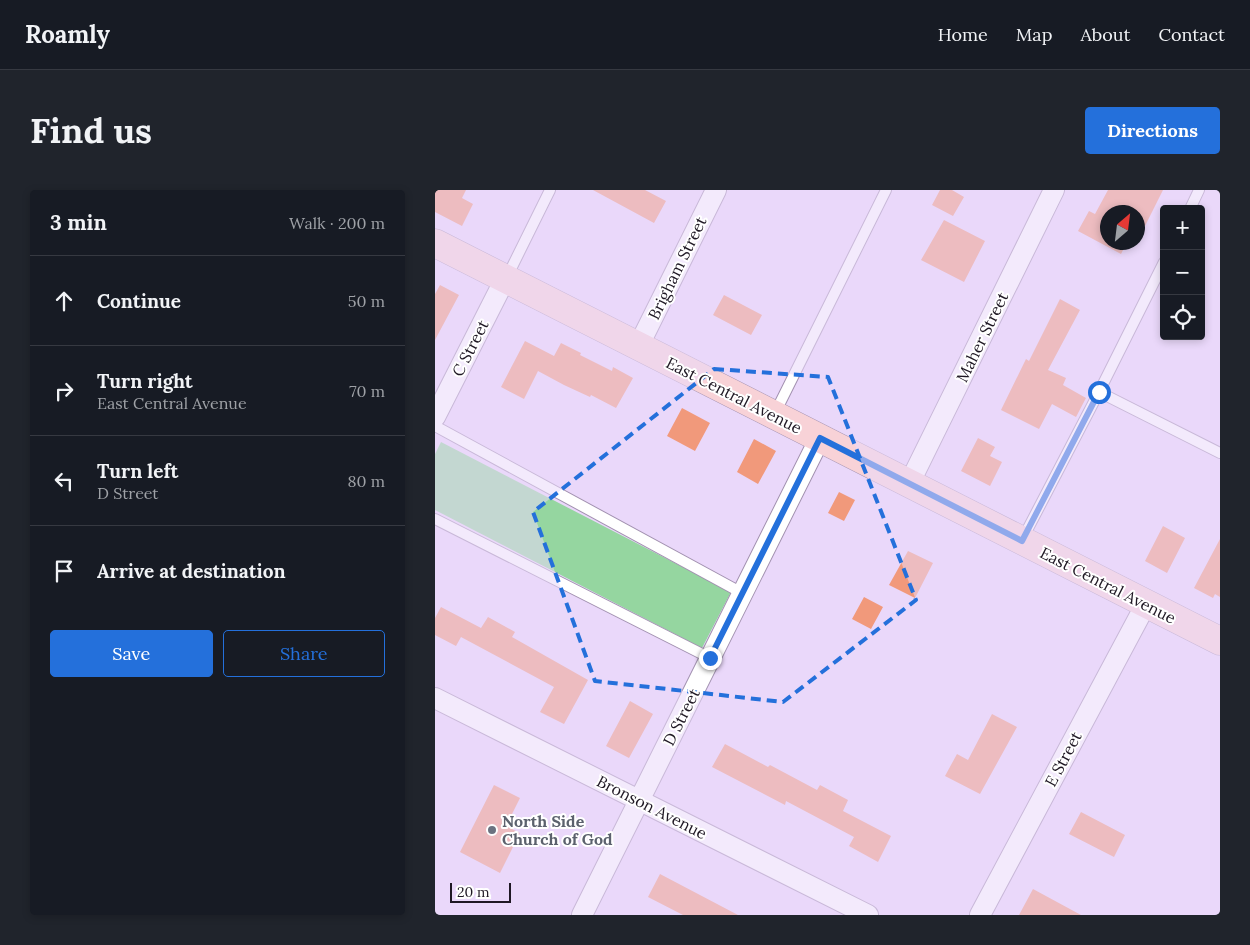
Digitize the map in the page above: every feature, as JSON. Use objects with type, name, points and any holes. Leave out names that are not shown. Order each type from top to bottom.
[{"type":"street","name":"Brigham Street","points":[[638,347],[716,190]]},
{"type":"street","name":"Maher Street","points":[[909,484],[1054,190]]},
{"type":"street","name":"East Central Avenue","points":[[435,243],[1220,641]]},
{"type":"street","name":"C Street","points":[[435,417],[505,279]]},
{"type":"street","name":"D Street","points":[[582,915],[820,438]]},
{"type":"street","name":"E Street","points":[[980,915],[1146,604]]},
{"type":"street","name":"Bronson Avenue","points":[[435,698],[868,915]]},
{"type":"lane","points":[[505,279],[549,190]]},
{"type":"lane","points":[[774,415],[886,190]]},
{"type":"lane","points":[[1192,205],[1199,190]]},
{"type":"lane","points":[[1022,541],[1160,270]]},
{"type":"lane","points":[[1099,392],[1220,453]]},
{"type":"lane","points":[[435,426],[743,593]]},
{"type":"lane","points":[[435,519],[710,658]]},
{"type":"highlighted area","points":[[714,369],[828,377],[916,600],[783,702],[595,681],[533,512]]},
{"type":"green space","points":[[441,442],[731,592],[702,648],[435,510],[435,454]]},
{"type":"building","points":[[435,190],[466,190],[462,198],[473,204],[462,226],[435,212]]},
{"type":"building","points":[[593,190],[645,190],[666,201],[654,223]]},
{"type":"building","points":[[940,190],[952,190],[964,197],[953,216],[932,205]]},
{"type":"building","points":[[1108,190],[1163,190],[1145,226],[1145,205],[1100,205],[1100,243],[1078,231],[1089,211],[1095,214]]},
{"type":"building","points":[[944,220],[985,241],[964,282],[921,260]]},
{"type":"building","points":[[1114,250],[1123,250],[1121,254]]},
{"type":"building","points":[[440,285],[459,295],[435,340],[435,294]]},
{"type":"building","points":[[724,295],[762,315],[751,335],[713,315]]},
{"type":"building","points":[[1060,299],[1080,310],[1048,370],[1066,378],[1063,385],[1086,398],[1076,417],[1052,404],[1039,429],[1001,410],[1026,359],[1029,361]]},
{"type":"building","points":[[525,341],[554,356],[561,343],[612,371],[613,367],[633,378],[616,408],[591,395],[590,397],[564,385],[538,371],[524,399],[501,387]]},
{"type":"building","points":[[682,408],[710,423],[695,451],[667,436]]},
{"type":"building","points":[[978,438],[995,447],[990,456],[1002,462],[990,486],[961,471]]},
{"type":"building","points":[[754,439],[776,451],[758,484],[737,472]]},
{"type":"building","points":[[839,492],[855,500],[844,521],[828,513]]},
{"type":"building","points":[[1163,526],[1185,538],[1167,573],[1145,561]]},
{"type":"building","points":[[1220,539],[1220,597],[1215,594],[1213,598],[1194,588]]},
{"type":"building","points":[[908,551],[933,563],[915,598],[889,585]]},
{"type":"building","points":[[864,597],[883,607],[871,629],[852,619]]},
{"type":"building","points":[[441,607],[481,628],[488,617],[515,632],[512,637],[588,680],[564,724],[540,712],[554,687],[461,637],[456,646],[435,635],[435,618]]},
{"type":"building","points":[[630,701],[653,714],[629,758],[606,746]]},
{"type":"building","points":[[992,714],[1017,727],[980,794],[945,776],[957,754],[968,760]]},
{"type":"building","points":[[725,744],[817,790],[820,785],[848,800],[843,811],[891,836],[878,862],[849,846],[854,837],[786,801],[785,805],[712,767]]},
{"type":"building","name":"North Side Church of God","points":[[494,785],[520,798],[506,826],[520,833],[500,873],[460,852]]},
{"type":"building","points":[[1081,812],[1125,835],[1114,857],[1069,834]]},
{"type":"building","points":[[660,874],[738,915],[683,915],[648,897]]},
{"type":"building","points":[[1033,889],[1081,915],[1019,915]]},
{"type":"place","name":"North Side Church of God","points":[[492,830]]},
{"type":"route","points":[[710,658],[820,438],[1022,541],[1099,392]]}]
